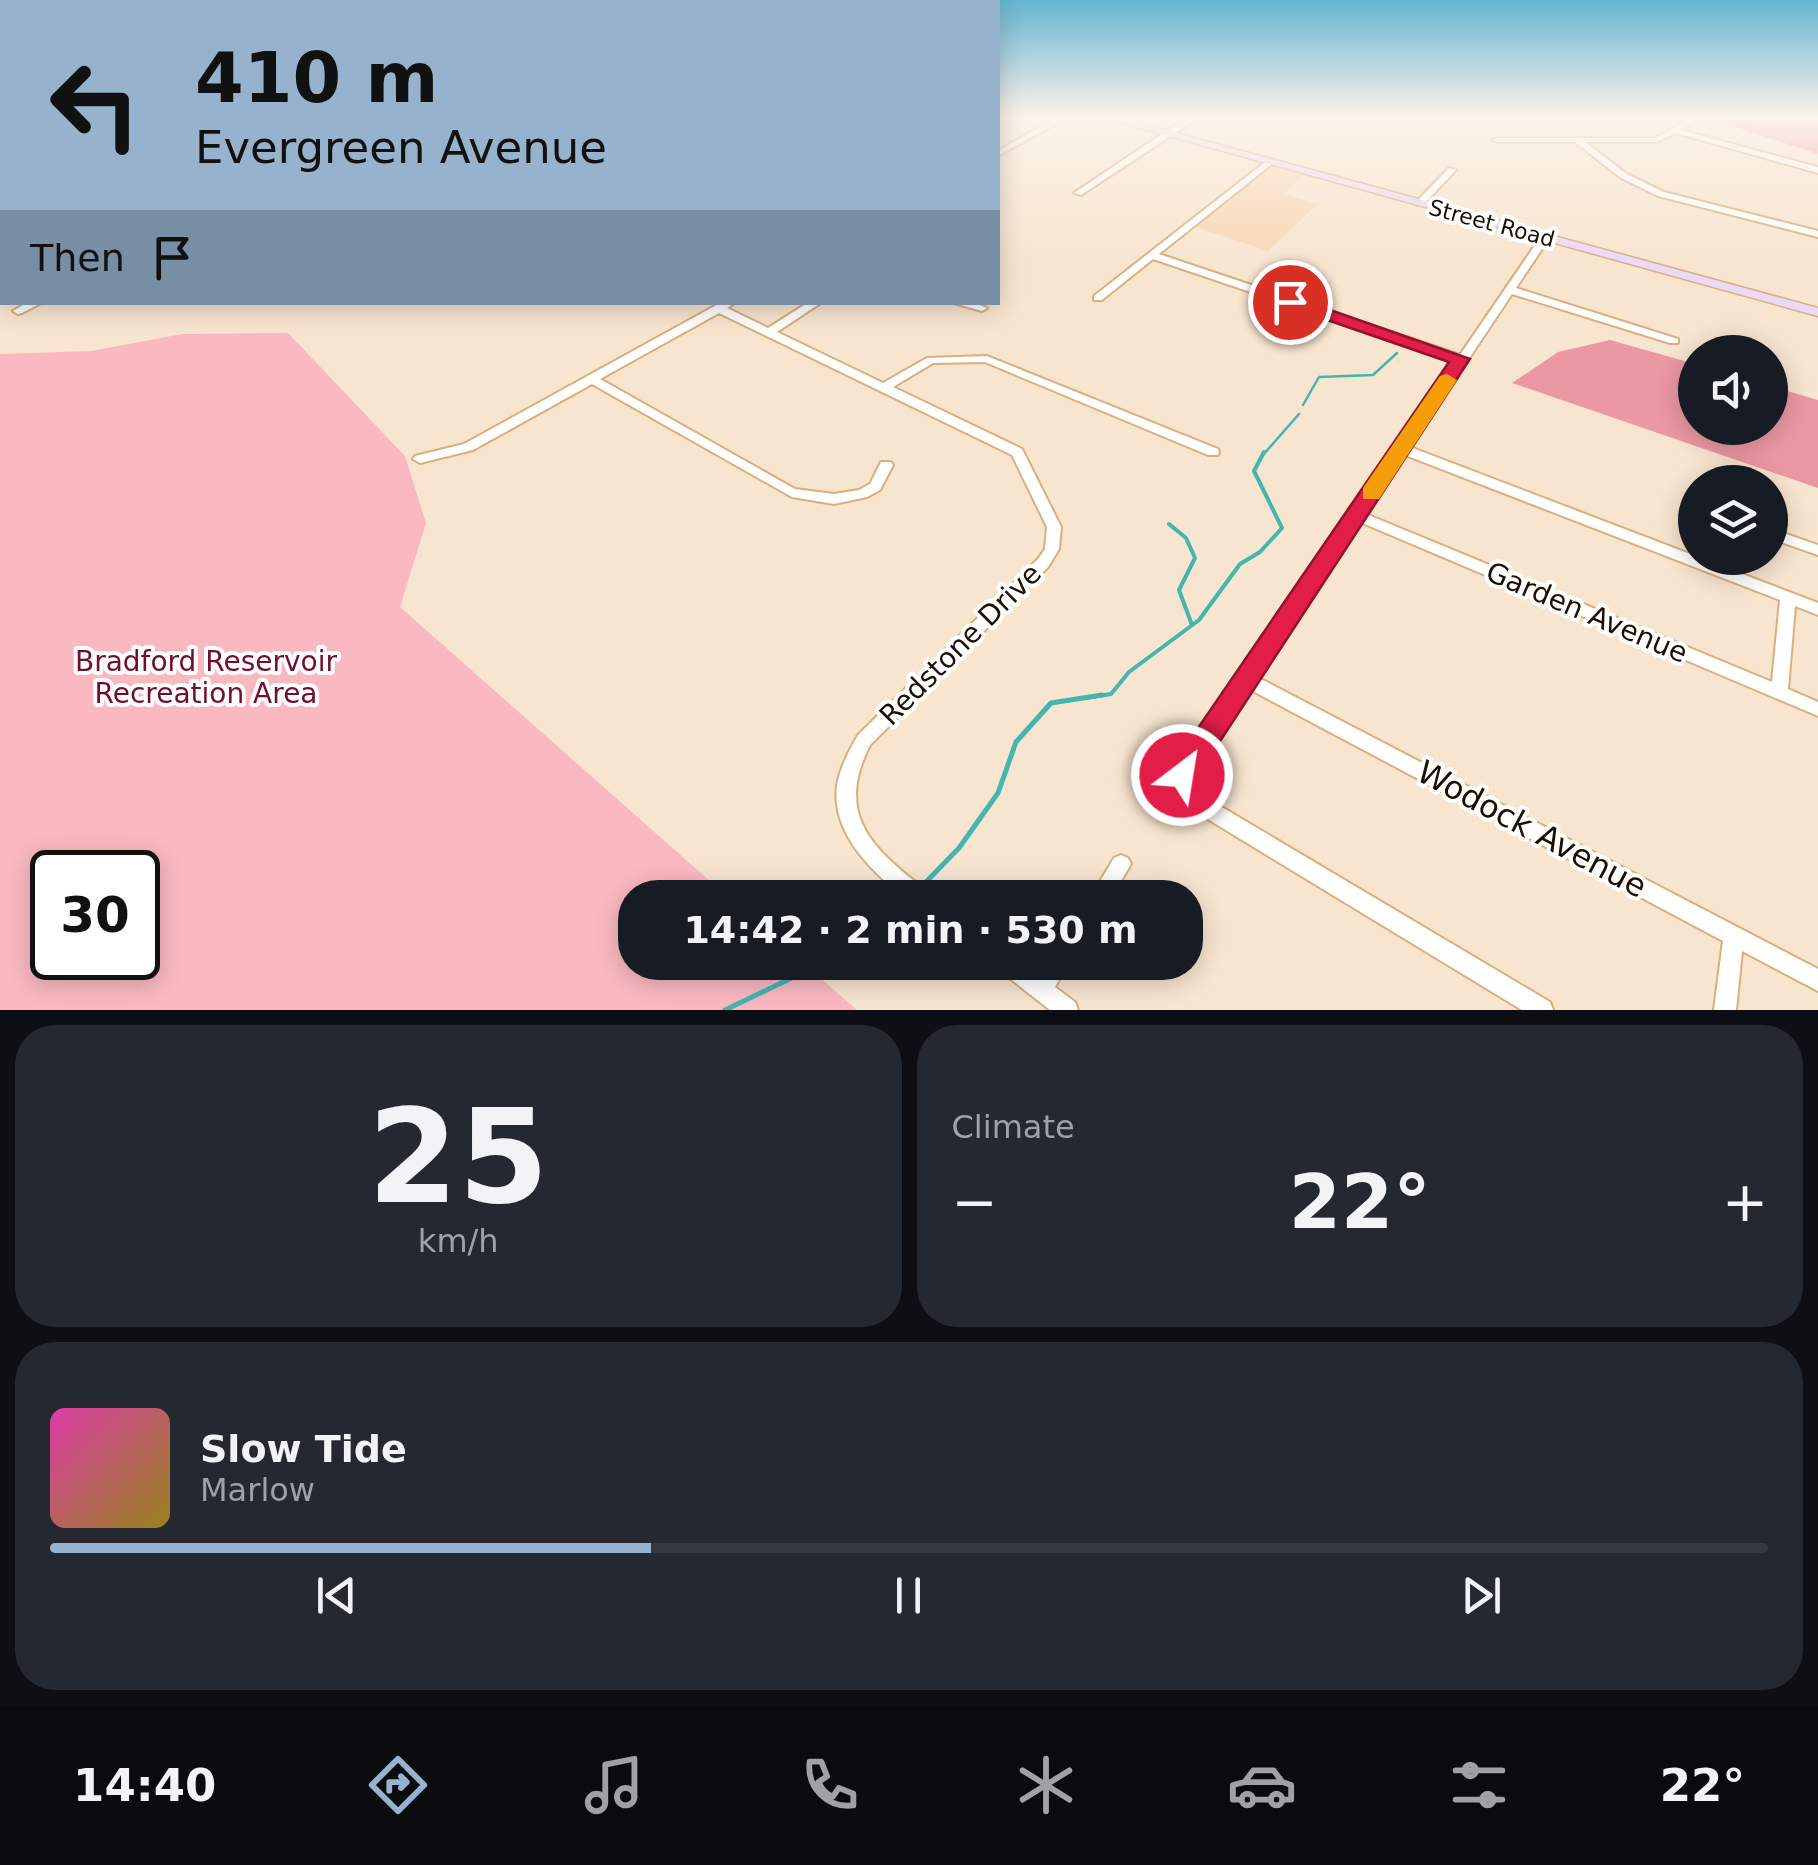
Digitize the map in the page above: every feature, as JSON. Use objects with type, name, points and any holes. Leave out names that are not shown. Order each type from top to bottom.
[{"type":"main road","name":"Street Road","points":[[1281,165],[1818,312]]},
{"type":"street","points":[[1078,193],[1121,165]]},
{"type":"street","points":[[1098,298],[1265,165]]},
{"type":"street","points":[[1610,165],[1661,194],[1818,234]]},
{"type":"street","points":[[1420,203],[1452,170]]},
{"type":"street","points":[[1542,1010],[1208,809],[1183,785],[1184,766],[1545,237]]},
{"type":"street","points":[[1154,256],[1460,359]]},
{"type":"street","points":[[1508,289],[1674,340]]},
{"type":"street","points":[[18,311],[31,305]]},
{"type":"street","points":[[769,332],[812,305]]},
{"type":"street","points":[[968,305],[982,308]]},
{"type":"street","points":[[420,459],[468,447],[726,306]]},
{"type":"street","name":"Redstone Drive","points":[[726,306],[769,332],[1016,452],[1054,527],[1052,550],[1043,563],[864,740],[852,759],[845,801],[852,826],[874,861],[898,880]]},
{"type":"street","points":[[886,387],[931,360],[987,359],[1213,452]]},
{"type":"street","points":[[592,378],[792,493],[834,499],[862,494],[875,487],[886,465]]},
{"type":"street","points":[[1402,450],[1818,608]]},
{"type":"street","name":"Garden Avenue","points":[[1356,515],[1818,709]]},
{"type":"street","points":[[1788,540],[1818,550]]},
{"type":"street","points":[[1779,692],[1788,597]]},
{"type":"street","name":"Wodock Avenue","points":[[1246,678],[1818,980]]},
{"type":"street","points":[[1111,880],[1121,864]]},
{"type":"street","points":[[1724,1010],[1734,936]]},
{"type":"street","points":[[1028,980],[1067,1010]]},
{"type":"street","points":[[1041,990],[1047,980]]},
{"type":"shaded area","points":[[1270,165],[1304,174],[1285,194],[1318,204],[1268,251],[1195,227]]},
{"type":"shaded area","points":[[1610,340],[1678,359],[1678,440],[1512,383],[1558,352]]},
{"type":"shaded area","points":[[1788,391],[1818,400],[1818,488],[1788,478],[1788,465],[1751,465],[1693,445],[1788,445]]},
{"type":"green space","name":"Bradford Reservoir Recreation Area","points":[[288,333],[405,456],[426,523],[400,607],[709,880],[618,880],[618,980],[823,980],[857,1010],[0,1010],[0,354],[91,351],[182,334]]},
{"type":"waterway","points":[[1303,405],[1319,377],[1373,375],[1397,353]]},
{"type":"waterway","points":[[1263,455],[1299,414]]},
{"type":"waterway","points":[[1086,698],[1111,694],[1129,672],[1199,620],[1240,564],[1260,552],[1282,528],[1254,471],[1264,452]]},
{"type":"waterway","points":[[1169,524],[1186,538],[1195,558],[1179,590],[1192,625]]},
{"type":"waterway","points":[[928,880],[959,848],[998,793],[1016,742],[1051,703],[1102,695]]},
{"type":"waterway","points":[[725,1010],[788,980]]},
{"type":"slow traffic","points":[[1371,493],[1447,380]]},
{"type":"route","points":[[1182,775],[1184,766],[1402,450],[1460,359],[1290,302]]}]
